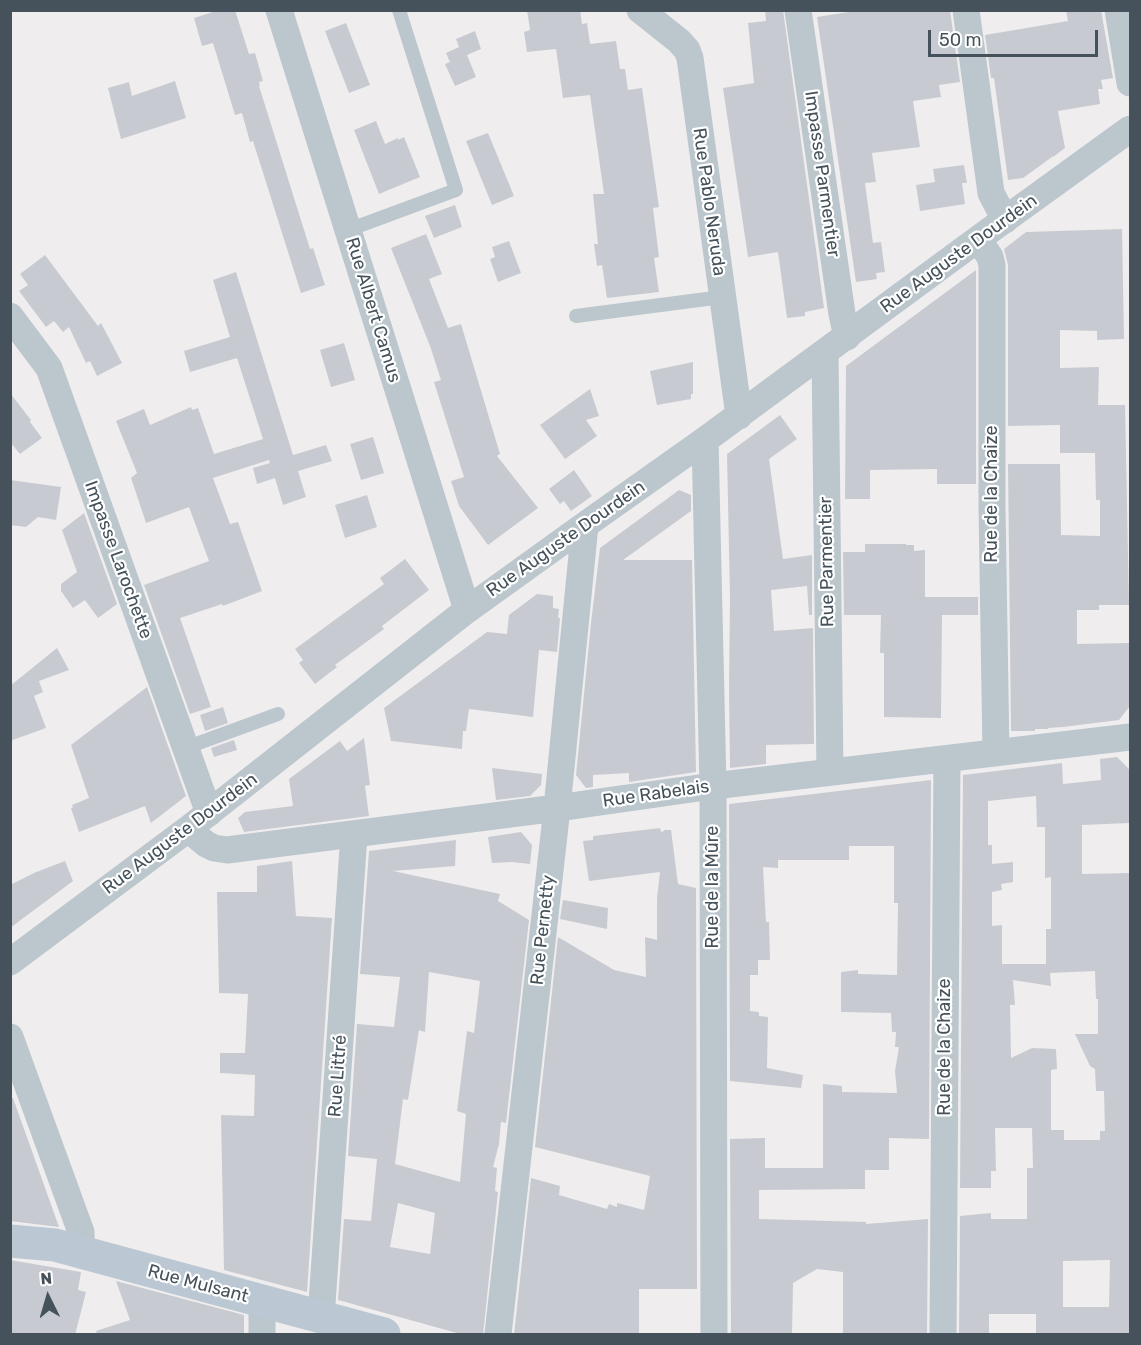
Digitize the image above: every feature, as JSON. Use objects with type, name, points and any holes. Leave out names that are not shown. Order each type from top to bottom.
[{"type":"main road","name":"Rue Mulsant","points":[[10,1241],[55,1245],[384,1335]]},
{"type":"street","name":"Rue Albert Camus","points":[[279,10],[467,610]]},
{"type":"street","name":"Rue Pablo Neruda","points":[[640,10],[679,41],[687,50],[690,58],[739,416]]},
{"type":"street","name":"Impasse Parmentier","points":[[798,10],[842,314],[848,337]]},
{"type":"street","points":[[966,10],[991,193],[1005,220]]},
{"type":"street","points":[[1118,10],[1131,83]]},
{"type":"street","name":"Rue Auguste Dourdein","points":[[10,962],[198,821],[467,610],[739,416],[1131,129]]},
{"type":"street","name":"Rue de la Chaize","points":[[978,239],[990,257],[992,265],[992,496],[996,753]]},
{"type":"street","name":"Impasse Larochette","points":[[10,316],[49,368],[185,748],[198,821]]},
{"type":"street","name":"Rue Parmentier","points":[[825,352],[830,772]]},
{"type":"street","name":"Rue de la Mûre","points":[[705,440],[713,786],[714,1335]]},
{"type":"street","name":"Rue Pernetty","points":[[498,1335],[557,808],[585,525]]},
{"type":"street","name":"Rue Rabelais","points":[[198,821],[206,844],[227,850],[713,786],[1131,737]]},
{"type":"street","name":"Rue de la Chaize","points":[[943,1335],[947,759]]},
{"type":"street","name":"Rue Littré","points":[[321,1318],[354,834]]},
{"type":"street","points":[[10,1037],[81,1232],[81,1252]]},
{"type":"street","points":[[262,1302],[262,1335]]},
{"type":"lane","points":[[348,230],[456,190],[399,10]]},
{"type":"lane","points":[[576,316],[722,297]]},
{"type":"lane","points":[[185,748],[278,714]]},
{"type":"building","points":[[219,10],[235,10],[249,54],[255,53],[263,81],[259,82],[259,86],[310,249],[313,248],[325,285],[301,293],[242,113],[235,115],[213,43],[202,46],[194,18]]},
{"type":"building","points":[[527,10],[580,10],[582,24],[587,23],[590,44],[616,41],[620,69],[625,69],[628,90],[642,88],[659,207],[653,208],[659,257],[654,258],[659,292],[607,298],[602,265],[597,266],[594,244],[598,244],[593,194],[604,194],[590,95],[563,98],[556,49],[527,52],[524,32],[530,30]]},
{"type":"building","points":[[765,10],[783,10],[824,308],[805,312],[805,316],[787,318],[778,252],[748,257],[723,88],[754,83],[748,23],[766,21]]},
{"type":"building","points":[[862,10],[950,10],[960,82],[939,85],[941,97],[913,101],[920,147],[872,153],[876,182],[865,183],[873,243],[881,242],[885,272],[876,273],[877,279],[856,282],[817,17]]},
{"type":"building","points":[[1066,10],[1101,10],[1113,78],[1101,80],[1103,89],[1098,89],[1100,104],[1058,111],[1065,148],[1023,178],[1008,180],[994,78],[991,78],[985,35],[1068,21]]},
{"type":"building","points":[[346,23],[370,85],[349,93],[325,31]]},
{"type":"building","points":[[475,31],[481,49],[467,55],[476,77],[455,86],[445,64],[450,62],[446,53],[459,47],[456,39]]},
{"type":"building","points":[[175,81],[186,118],[121,139],[108,88],[129,82],[132,96]]},
{"type":"building","points":[[376,121],[385,144],[404,137],[420,177],[379,194],[354,130]]},
{"type":"building","points":[[488,133],[514,196],[492,205],[466,141]]},
{"type":"building","points":[[964,165],[967,183],[962,183],[965,204],[920,211],[916,185],[935,182],[933,169]]},
{"type":"building","points":[[455,205],[462,227],[434,238],[425,216]]},
{"type":"building","points":[[1122,229],[1124,339],[1097,340],[1097,331],[1060,330],[1060,368],[1099,367],[1098,405],[1125,405],[1129,605],[1099,605],[1099,610],[1077,610],[1077,644],[1129,643],[1130,706],[1119,720],[1035,729],[1035,731],[1011,731],[1008,464],[1060,464],[1061,535],[1100,536],[1100,500],[1096,500],[1095,453],[1060,453],[1060,425],[1008,426],[1008,265],[1004,249],[1026,232]]},
{"type":"building","points":[[426,234],[442,274],[429,279],[448,328],[461,324],[500,454],[497,456],[538,508],[488,545],[459,506],[451,481],[464,477],[434,382],[441,380],[391,248]]},
{"type":"building","points":[[509,241],[521,273],[498,282],[490,259],[495,257],[492,247]]},
{"type":"building","points":[[45,255],[98,326],[101,323],[122,363],[97,376],[90,361],[86,363],[69,327],[63,332],[54,321],[46,327],[19,291],[28,285],[20,274]]},
{"type":"building","points":[[976,270],[976,484],[937,484],[937,469],[870,470],[870,499],[845,499],[846,366]]},
{"type":"building","points":[[236,272],[293,455],[326,445],[332,461],[298,471],[306,497],[283,505],[275,478],[257,484],[253,468],[270,463],[269,460],[213,478],[230,524],[238,522],[262,591],[223,606],[222,604],[180,618],[211,707],[190,714],[144,585],[209,561],[189,507],[146,523],[131,478],[137,473],[116,421],[144,409],[150,425],[191,407],[192,410],[198,408],[214,454],[263,439],[237,358],[190,372],[184,351],[230,337],[213,280]]},
{"type":"building","points":[[344,343],[355,380],[331,387],[320,350]]},
{"type":"building","points":[[693,362],[691,399],[657,405],[650,371]]},
{"type":"building","points":[[590,389],[599,416],[586,420],[597,436],[565,459],[540,425]]},
{"type":"building","points":[[10,393],[42,438],[20,454],[10,442]]},
{"type":"building","points":[[780,415],[797,439],[769,459],[783,559],[812,555],[812,615],[809,615],[807,586],[771,590],[774,631],[813,628],[814,744],[766,745],[766,764],[730,768],[727,454]]},
{"type":"building","points":[[373,437],[384,473],[361,480],[350,444]]},
{"type":"building","points":[[574,470],[592,496],[571,511],[564,501],[560,504],[549,489]]},
{"type":"building","points":[[10,480],[61,487],[56,520],[38,517],[26,527],[10,525]]},
{"type":"building","points":[[679,490],[691,495],[691,511],[623,560],[692,560],[696,772],[629,782],[629,773],[593,775],[593,787],[586,788],[576,775],[600,548]]},
{"type":"building","points":[[367,495],[377,527],[345,538],[335,505]]},
{"type":"building","points":[[84,513],[117,604],[98,618],[85,600],[73,608],[61,591],[61,584],[77,572],[62,530]]},
{"type":"building","points":[[865,544],[906,544],[914,545],[914,551],[925,550],[925,597],[978,597],[978,615],[942,615],[941,718],[884,717],[884,653],[880,653],[881,615],[844,615],[843,552],[865,552]]},
{"type":"building","points":[[405,559],[429,590],[382,626],[384,629],[335,665],[337,667],[315,684],[299,663],[303,660],[295,649],[384,584],[380,578]]},
{"type":"building","points":[[537,594],[553,596],[553,608],[559,609],[558,618],[560,618],[557,652],[539,650],[533,717],[469,709],[466,731],[463,731],[462,749],[391,741],[384,708],[487,632],[507,634],[509,615]]},
{"type":"building","points":[[57,648],[69,670],[39,681],[43,692],[34,696],[46,728],[10,741],[10,686]]},
{"type":"building","points":[[147,687],[186,796],[151,823],[145,806],[79,832],[71,808],[72,805],[89,798],[71,745]]},
{"type":"building","points":[[223,707],[228,723],[205,731],[200,715]]},
{"type":"building","points":[[364,738],[370,785],[365,786],[369,816],[244,832],[238,818],[245,812],[293,806],[289,779],[340,741],[347,751]]},
{"type":"building","points":[[234,740],[237,750],[214,757],[211,748]]},
{"type":"building","points":[[1117,757],[1129,769],[1130,823],[1082,825],[1082,874],[1131,873],[1131,1335],[1036,1335],[1036,1314],[989,1314],[989,1335],[959,1335],[960,1216],[991,1213],[991,1219],[1027,1219],[1027,1168],[1033,1168],[1032,1128],[995,1128],[996,1171],[991,1171],[991,1188],[960,1188],[963,775],[1062,763],[1063,784],[1101,780],[1100,759]],"holes":[[[1036,796],[1037,827],[1045,827],[1045,878],[1051,877],[1051,929],[1046,929],[1046,964],[1002,964],[1002,925],[992,926],[992,892],[1002,890],[1001,884],[1013,882],[1013,862],[992,864],[992,845],[988,845],[988,801]],[[1095,971],[1098,1034],[1075,1034],[1090,1066],[1095,1069],[1096,1091],[1104,1091],[1105,1131],[1100,1131],[1100,1140],[1064,1140],[1064,1130],[1051,1130],[1051,1070],[1057,1069],[1056,1049],[1032,1048],[1011,1058],[1010,1005],[1015,1005],[1013,980],[1051,986],[1050,973]],[[1110,1260],[1109,1307],[1063,1307],[1063,1261]]]},
{"type":"building","points":[[492,768],[542,774],[541,785],[530,796],[496,800]]},
{"type":"building","points":[[931,780],[929,1139],[889,1138],[889,1170],[865,1170],[865,1189],[759,1190],[759,1219],[866,1222],[866,1224],[928,1219],[927,1335],[865,1333],[865,1335],[843,1335],[843,1272],[817,1269],[793,1283],[792,1335],[731,1335],[730,1139],[765,1138],[765,1168],[823,1168],[823,1084],[842,1086],[842,1092],[897,1093],[895,1071],[899,1047],[895,1047],[896,1032],[892,1032],[891,1013],[841,1012],[841,972],[858,970],[858,974],[897,975],[898,903],[894,903],[894,846],[849,846],[849,860],[778,860],[778,868],[763,867],[766,922],[769,922],[770,960],[758,960],[758,975],[750,975],[750,1011],[759,1012],[759,1016],[768,1017],[767,1068],[803,1075],[801,1088],[730,1081],[729,804]]},
{"type":"building","points":[[660,828],[661,832],[671,830],[678,884],[696,888],[697,1289],[639,1289],[639,1335],[514,1335],[531,1178],[560,1186],[559,1195],[607,1209],[609,1204],[617,1207],[617,1203],[644,1210],[650,1176],[535,1147],[558,937],[614,970],[646,977],[645,937],[657,940],[657,898],[660,872],[589,881],[583,841],[593,840],[593,836]]},
{"type":"building","points":[[521,832],[532,845],[530,864],[492,863],[488,837]]},
{"type":"building","points":[[456,840],[455,866],[393,871],[500,894],[498,901],[529,920],[506,1123],[501,1122],[499,1144],[493,1167],[497,1168],[495,1191],[498,1192],[483,1335],[464,1335],[338,1300],[344,1219],[371,1221],[377,1159],[348,1156],[357,1024],[394,1027],[400,977],[360,974],[369,851]],"holes":[[[429,972],[480,981],[474,1033],[467,1031],[457,1111],[466,1114],[460,1182],[395,1164],[403,1099],[408,1100],[419,1030],[425,1032]],[[398,1203],[435,1213],[430,1254],[390,1247]]]},
{"type":"building","points":[[65,861],[73,881],[10,928],[10,885]]},
{"type":"building","points":[[292,861],[296,916],[332,918],[307,1292],[224,1270],[221,1115],[254,1116],[255,1075],[220,1073],[220,1053],[245,1053],[248,994],[219,993],[217,892],[257,892],[257,866]]},
{"type":"building","points":[[563,900],[608,908],[607,929],[560,919]]},
{"type":"building","points":[[10,1098],[13,1098],[59,1227],[10,1221]]},
{"type":"building","points":[[10,1260],[81,1272],[78,1290],[86,1292],[75,1335],[10,1335]]},
{"type":"building","points":[[116,1281],[244,1315],[244,1335],[97,1335],[96,1331],[130,1320]]}]
